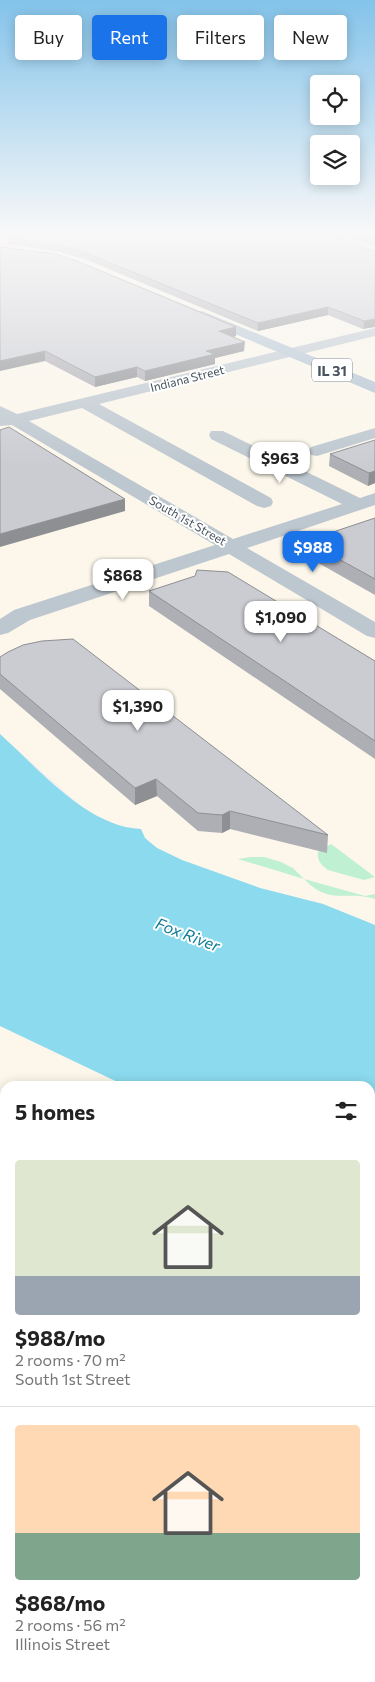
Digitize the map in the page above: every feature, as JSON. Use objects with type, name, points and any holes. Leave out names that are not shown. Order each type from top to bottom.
[{"type":"main road","name":"IL 31","points":[[192,311],[375,388]]},
{"type":"street","name":"Indiana Street","points":[[5,418],[85,403],[375,332]]},
{"type":"street","points":[[85,403],[264,502]]},
{"type":"street","name":"South 1st Street","points":[[5,418],[233,546],[375,631]]},
{"type":"street","points":[[317,451],[375,433]]},
{"type":"street","points":[[218,435],[366,501]]},
{"type":"street","points":[[0,628],[22,615],[366,501]]},
{"type":"shaded area","points":[[0,310],[184,310],[375,392],[375,494],[234,540],[0,407]]},
{"type":"shaded area","points":[[199,310],[375,311],[375,329],[293,349]]},
{"type":"shaded area","points":[[375,334],[375,386],[295,352]]},
{"type":"shaded area","points":[[12,423],[221,545],[0,621],[0,426]]},
{"type":"shaded area","points":[[375,504],[375,925],[323,904],[260,888],[182,860],[157,848],[145,838],[141,829],[125,828],[104,820],[83,808],[0,734],[0,634],[32,615]]},
{"type":"shaded area","points":[[0,1026],[116,1081],[0,1081]]},
{"type":"green space","points":[[331,844],[375,877],[364,880],[328,870],[321,864],[318,852]]},
{"type":"green space","points":[[264,857],[281,862],[293,868],[304,879],[238,859]]},
{"type":"green space","points":[[304,879],[365,896],[375,894],[375,899],[330,895],[313,887]]},
{"type":"water","name":"Fox River","points":[[0,734],[64,794],[102,818],[121,826],[141,829],[145,838],[157,848],[182,860],[260,888],[323,904],[375,925],[375,1081],[116,1081],[0,1026]]},
{"type":"building","points":[[0,310],[196,310],[236,327],[219,331],[245,342],[206,351],[215,354],[145,371],[137,367],[95,377],[45,351],[0,361]]},
{"type":"building","points":[[227,310],[313,310],[258,323]]},
{"type":"building","points":[[337,310],[375,310],[375,319],[364,321]]},
{"type":"building","points":[[9,427],[125,499],[0,534],[0,430]]},
{"type":"building","points":[[375,440],[375,471],[369,473],[330,454]]},
{"type":"building","points":[[375,518],[375,579],[306,541]]},
{"type":"building","points":[[197,570],[228,572],[375,661],[375,741],[149,591],[195,576]]},
{"type":"building","points":[[73,639],[328,835],[230,811],[222,815],[198,813],[156,779],[135,788],[0,674],[0,657],[8,652],[23,645],[42,641]]}]
